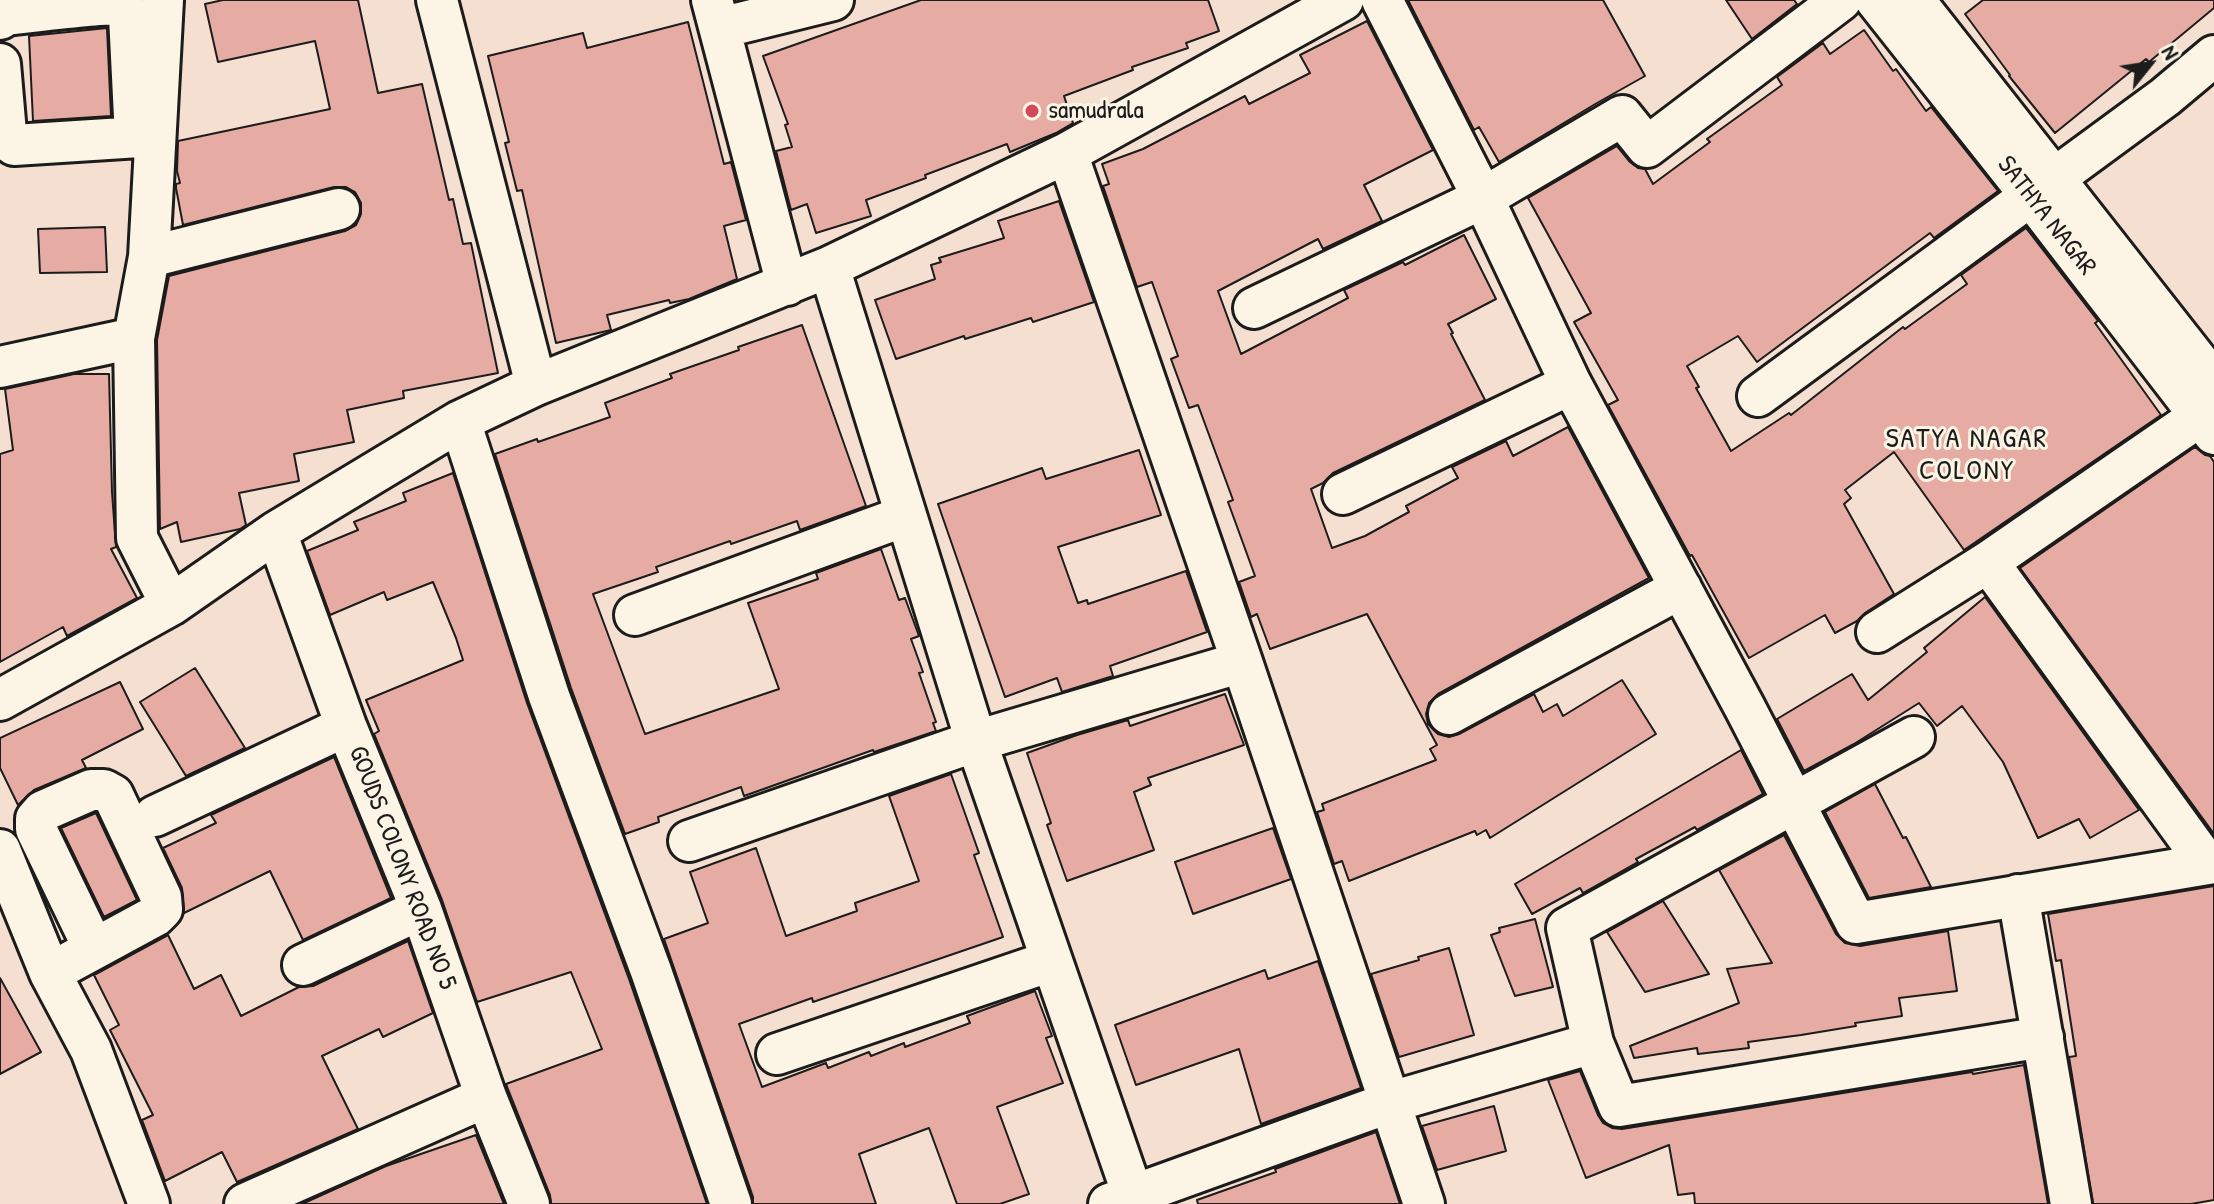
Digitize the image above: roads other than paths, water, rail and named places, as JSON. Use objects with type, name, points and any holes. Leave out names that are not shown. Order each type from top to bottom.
[{"type":"street","points":[[145,137],[163,0]]},
{"type":"street","points":[[437,0],[536,385]]},
{"type":"street","points":[[787,285],[716,14],[833,0]]},
{"type":"street","points":[[1382,0],[1483,198],[1571,384],[1856,923],[2211,863],[1988,562]]},
{"type":"street","points":[[1254,308],[1483,198],[1622,116],[1647,147],[1841,0]]},
{"type":"street","name":"SATHYA NAGAR","points":[[1876,0],[2043,188]]},
{"type":"street","name":"SATHYA NAGAR","points":[[1914,0],[2043,188],[2210,409]]},
{"type":"street","points":[[0,700],[171,605],[276,532],[460,421],[536,385],[829,267],[1067,153],[1340,1]]},
{"type":"street","points":[[0,19],[6,15],[98,3],[119,5],[129,16],[145,137],[149,257],[134,338],[137,538],[171,605]]},
{"type":"street","points":[[1758,396],[2043,188],[2165,97],[2214,56]]},
{"type":"street","points":[[0,64],[6,133],[14,145],[145,137]]},
{"type":"street","points":[[1067,153],[1424,1204]]},
{"type":"street","points":[[149,257],[339,209]]},
{"type":"street","points":[[829,267],[976,741],[1051,961],[1126,1201],[1391,1102],[1593,1043]]},
{"type":"street","points":[[0,367],[134,338]]},
{"type":"street","points":[[1343,494],[1571,384]]},
{"type":"street","points":[[1877,632],[1988,562],[2210,409]]},
{"type":"street","points":[[460,421],[549,696],[651,971],[731,1204]]},
{"type":"street","points":[[635,615],[905,516]]},
{"type":"street","name":"GOUDS COLONY ROAD NO 5","points":[[276,532],[346,726],[421,909],[486,1097],[529,1204]]},
{"type":"street","points":[[1449,714],[1681,588]]},
{"type":"street","points":[[689,841],[976,741],[1242,662]]},
{"type":"street","points":[[155,816],[346,726]]},
{"type":"street","points":[[1914,737],[1567,928],[1593,1043],[1619,1106],[2043,1037]]},
{"type":"street","points":[[50,973],[155,916],[162,909],[161,897],[113,795],[104,790],[91,790],[43,811],[36,819],[36,829],[94,949]]},
{"type":"street","points":[[0,850],[50,973],[91,1050],[149,1204]]},
{"type":"street","points":[[20,898],[61,881]]},
{"type":"street","points":[[2018,895],[2071,1204]]},
{"type":"street","points":[[303,965],[421,909]]},
{"type":"street","points":[[777,1054],[1051,961]]},
{"type":"street","points":[[245,1204],[486,1097]]},
{"type":"place","name":"samudrala","points":[[1032,111]]},
{"type":"district","name":"SATYA NAGAR COLONY","points":[[1967,456]]}]
